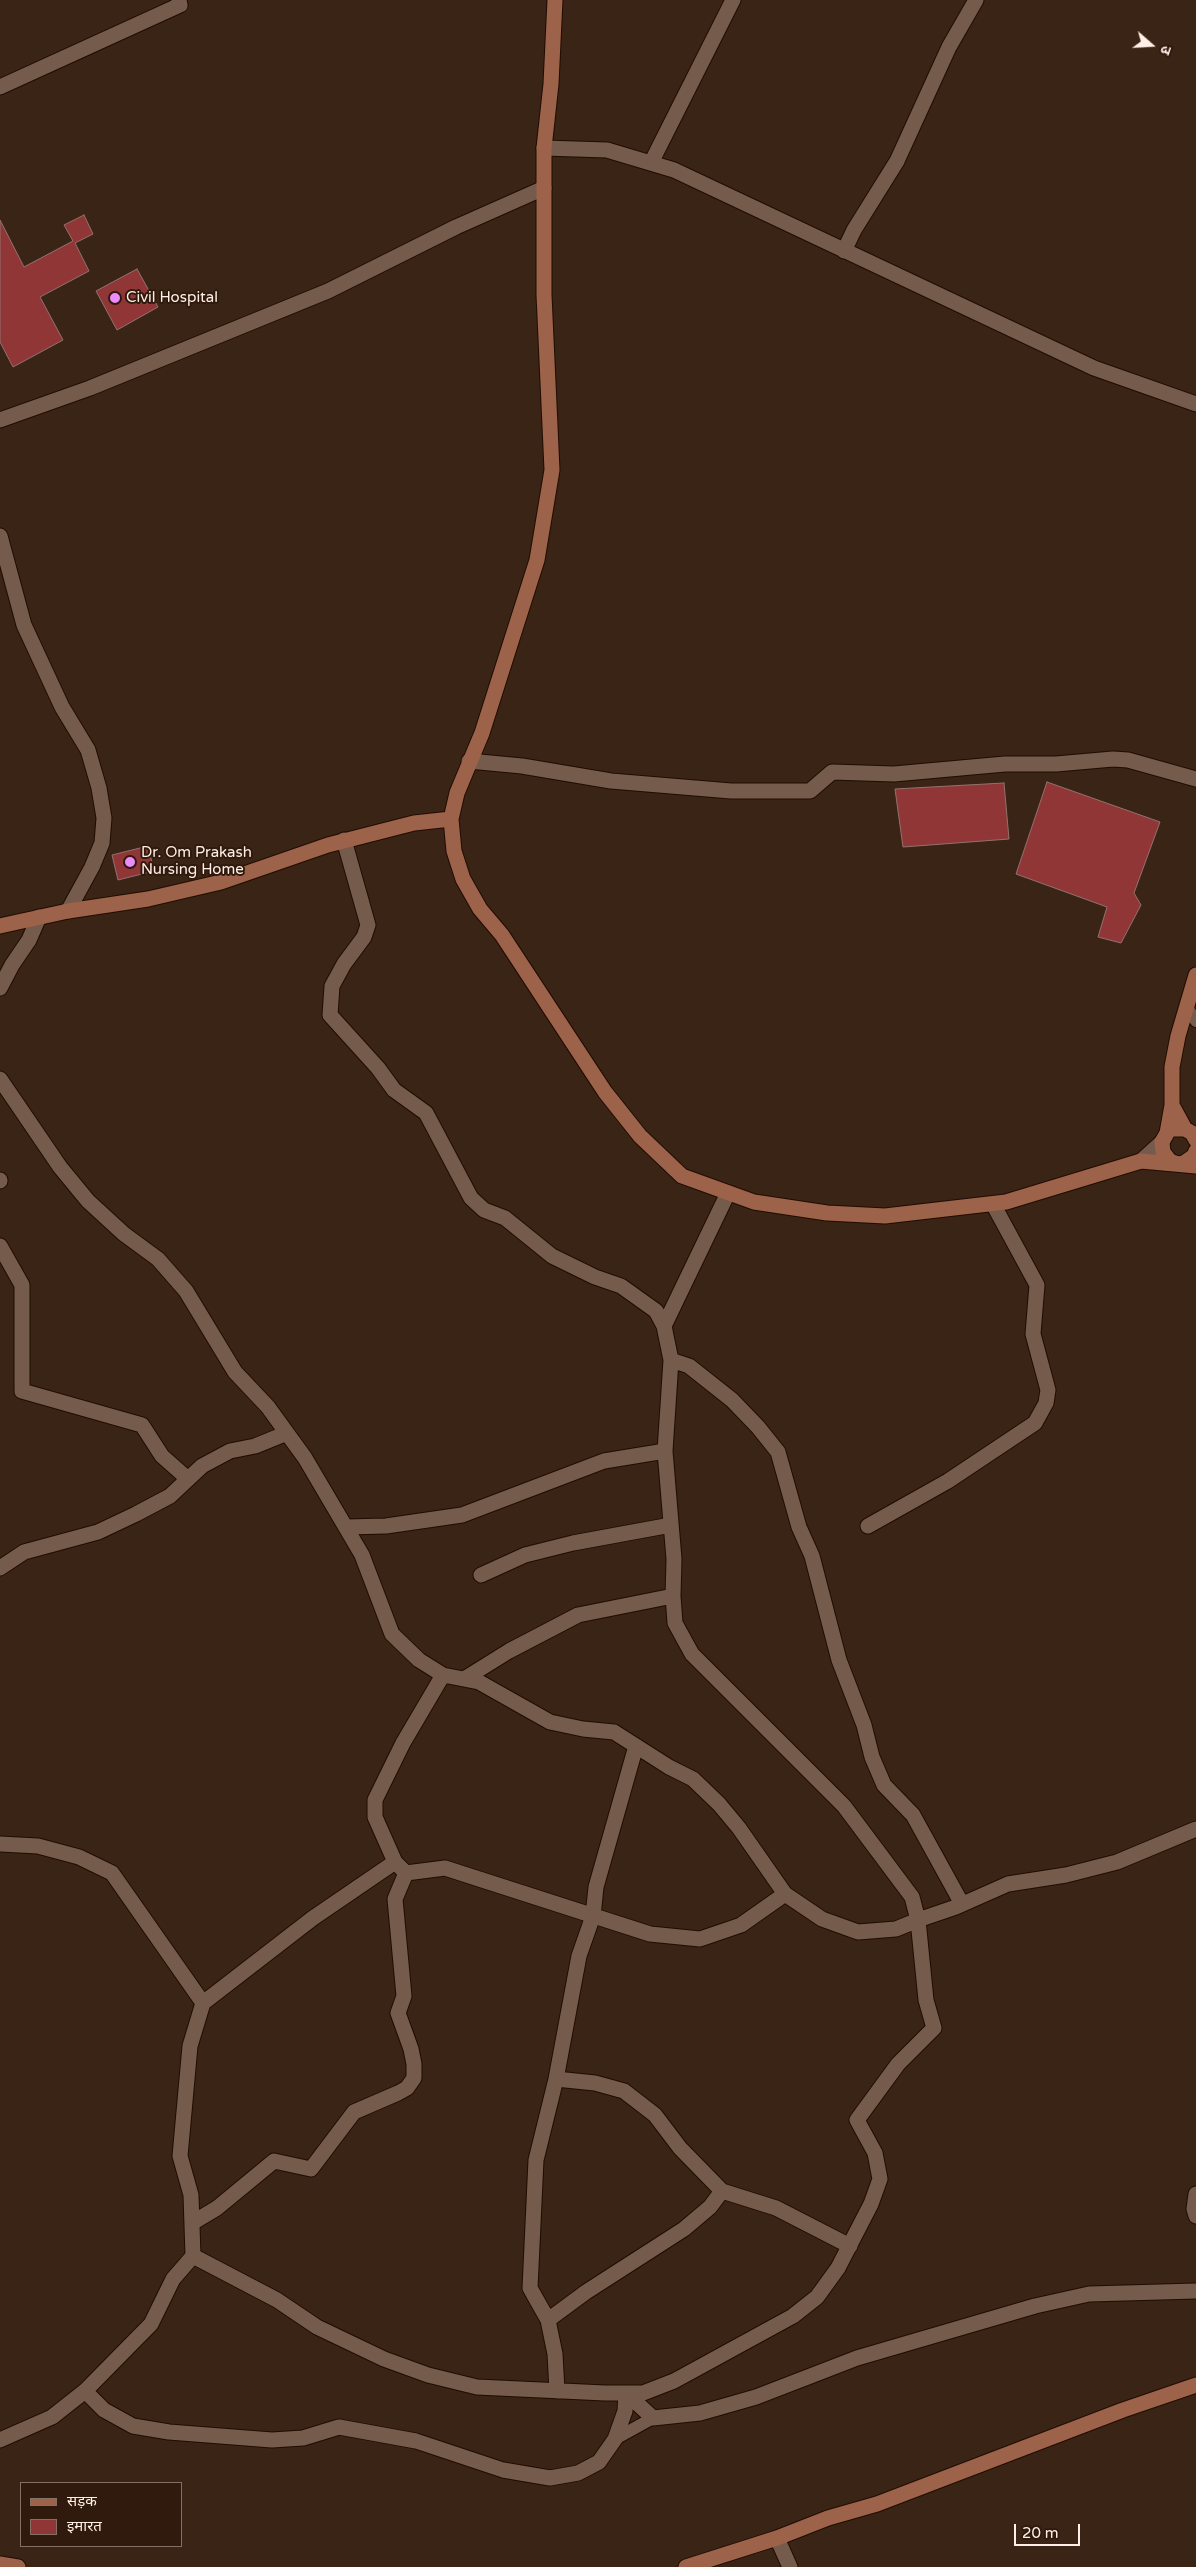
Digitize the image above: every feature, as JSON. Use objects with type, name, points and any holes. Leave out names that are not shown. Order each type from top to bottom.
[{"type":"street","points":[[0,87],[180,5],[178,0]]},
{"type":"street","points":[[555,0],[551,84],[544,148],[544,295],[552,470],[537,560],[482,733],[457,793],[451,819],[454,851],[463,879],[480,908],[502,935],[605,1092],[640,1136],[682,1176],[754,1202],[827,1213],[875,1215],[946,1210],[993,1204],[1067,1185],[1141,1161],[1196,1166]]},
{"type":"street","points":[[651,164],[733,0]]},
{"type":"street","points":[[844,251],[858,222],[897,161],[949,47],[976,0]]},
{"type":"street","points":[[544,148],[607,150],[674,170],[1094,368],[1196,404]]},
{"type":"street","points":[[0,420],[90,388],[328,291],[456,227],[544,188]]},
{"type":"street","points":[[0,536],[24,625],[62,708],[88,750],[99,788],[104,818],[102,843],[92,867],[68,911]]},
{"type":"street","points":[[470,762],[522,766],[611,781],[731,791],[810,790],[832,772],[894,774],[1005,764],[1056,764],[1113,760],[1128,760],[1196,779]]},
{"type":"street","points":[[0,926],[68,911],[148,899],[221,882],[344,840],[414,822],[451,819]]},
{"type":"street","points":[[193,2256],[277,2300],[317,2327],[384,2359],[419,2372],[477,2387],[643,2393],[674,2381],[793,2316],[817,2297],[838,2268],[850,2246],[871,2204],[880,2179],[875,2153],[857,2120],[898,2064],[934,2028],[926,2000],[918,1920],[912,1897],[844,1806],[692,1654],[675,1623],[672,1596],[674,1559],[665,1451],[671,1360],[664,1326],[656,1311],[642,1299],[621,1286],[595,1277],[552,1256],[505,1218],[484,1210],[471,1198],[426,1113],[394,1090],[378,1068],[330,1015],[332,986],[344,964],[364,937],[368,926],[356,876],[344,840]]},
{"type":"street","points":[[0,988],[12,964],[29,940],[39,917]]},
{"type":"street","points":[[1196,975],[1186,1006],[1172,1067],[1172,1105],[1163,1152],[1170,1161],[1178,1164],[1189,1160],[1196,1150]]},
{"type":"street","points":[[0,1079],[60,1167],[88,1201],[124,1234],[158,1260],[186,1291],[235,1372],[268,1407],[305,1458],[362,1555],[392,1634],[419,1660],[443,1675],[479,1682],[550,1722],[583,1729],[614,1732],[693,1779],[719,1804],[785,1894],[822,1920],[858,1932],[896,1929],[1008,1884],[1066,1875],[1116,1862],[1196,1829]]},
{"type":"street","points":[[1172,1105],[1185,1129]]},
{"type":"street","points":[[1141,1161],[1175,1129],[1185,1129],[1192,1133],[1196,1140]]},
{"type":"street","points":[[664,1326],[728,1193]]},
{"type":"street","points":[[868,1526],[948,1481],[1035,1423],[1046,1403],[1048,1390],[1033,1334],[1037,1285],[993,1204]]},
{"type":"street","points":[[0,1246],[22,1285],[22,1391],[142,1425],[162,1456],[188,1479]]},
{"type":"street","points":[[671,1360],[689,1366],[732,1400],[758,1427],[778,1452],[795,1512],[812,1556],[839,1660],[864,1725],[872,1757],[884,1785],[913,1815],[962,1904]]},
{"type":"street","points":[[0,1568],[24,1552],[98,1532],[170,1496],[202,1466],[230,1451],[255,1446],[287,1434]]},
{"type":"street","points":[[346,1527],[386,1526],[462,1515],[604,1461],[665,1451]]},
{"type":"street","points":[[481,1575],[525,1555],[671,1525]]},
{"type":"street","points":[[464,1679],[509,1651],[578,1615],[672,1596]]},
{"type":"street","points":[[192,2223],[217,2208],[274,2161],[311,2169],[354,2112],[407,2088],[414,2078],[411,2049],[398,2013],[404,1996],[395,1900],[400,1868],[375,1817],[375,1800],[403,1744],[443,1675]]},
{"type":"street","points":[[557,2391],[555,2354],[548,2320],[530,2288],[536,2160],[556,2079],[579,1956],[593,1916],[596,1887],[636,1746]]},
{"type":"street","points":[[0,1844],[38,1846],[79,1857],[112,1873],[203,2003]]},
{"type":"street","points":[[0,2440],[52,2417],[85,2391],[150,2324],[173,2279],[193,2256],[191,2196],[180,2156],[190,2046],[203,2003],[259,1958],[400,1868],[445,1868],[650,1934],[700,1939],[741,1925],[785,1894]]},
{"type":"street","points":[[556,2079],[594,2082],[624,2091],[655,2115],[680,2148],[722,2191],[776,2208],[850,2246]]},
{"type":"street","points":[[548,2320],[586,2292],[684,2229],[710,2207],[722,2191]]},
{"type":"street","points":[[1196,2194],[1194,2209],[1196,2216]]},
{"type":"street","points":[[626,2393],[653,2418],[700,2413],[814,2376],[857,2358],[1035,2306],[1089,2294],[1196,2291]]},
{"type":"street","points":[[686,2567],[777,2538],[828,2518],[877,2504],[1196,2384]]},
{"type":"street","points":[[85,2391],[104,2410],[133,2426],[169,2432],[272,2440],[303,2438],[339,2427],[416,2441],[503,2470],[550,2478],[578,2473],[599,2462],[615,2439],[625,2411],[626,2393]]},
{"type":"street","points":[[777,2538],[790,2567]]},
{"type":"street","points":[[0,2564],[18,2567]]},
{"type":"lane","points":[[1186,1006],[1196,1021]]},
{"type":"lane","points":[[615,2439],[653,2418]]},
{"type":"building","points":[[84,215],[93,234],[75,243],[89,271],[40,297],[63,340],[13,367],[0,342],[0,220],[24,267],[73,241],[64,225]]},
{"type":"building","points":[[137,269],[158,307],[117,330],[96,291]]},
{"type":"building","points":[[1047,782],[1160,822],[1134,893],[1141,905],[1121,943],[1098,937],[1107,907],[1016,874]]},
{"type":"building","points":[[1004,783],[1009,839],[903,847],[895,789]]},
{"type":"building","points":[[148,846],[154,871],[118,880],[112,855]]},
{"type":"place","name":"Civil Hospital","points":[[115,298]]},
{"type":"place","name":"Dr. Om Prakash Nursing Home","points":[[130,862]]}]
